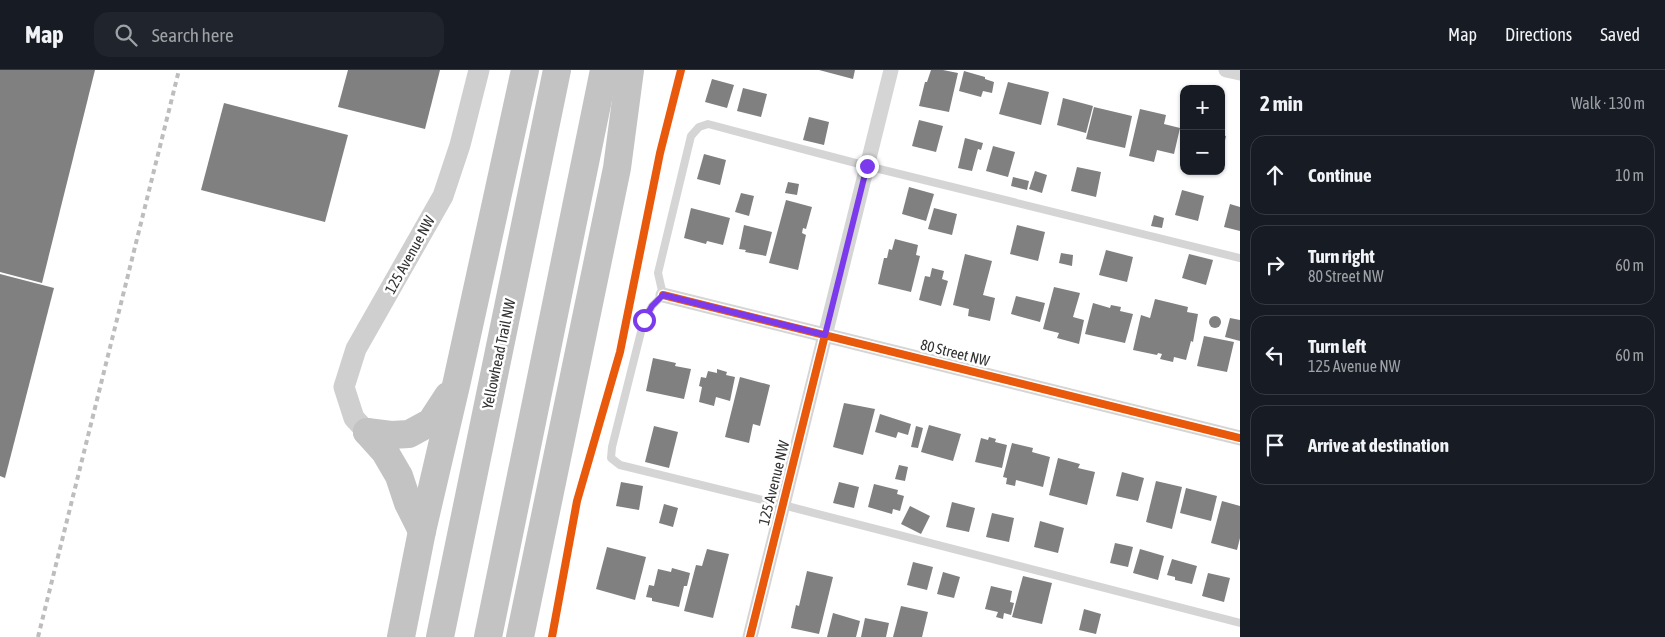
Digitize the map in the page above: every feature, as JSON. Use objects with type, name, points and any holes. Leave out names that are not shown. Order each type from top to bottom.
[{"type":"highway","points":[[401,637],[422,531],[457,382],[525,70]]},
{"type":"highway","name":"Yellowhead Trail NW","points":[[440,637],[557,70]]},
{"type":"highway","points":[[488,637],[604,70]]},
{"type":"highway","points":[[520,637],[616,168],[630,70]]},
{"type":"highway","points":[[367,432],[391,435],[408,434],[432,422],[457,382]]},
{"type":"highway","points":[[367,432],[385,452],[399,476],[408,503],[422,531]]},
{"type":"street","name":"125 Avenue NW","points":[[367,432],[354,418],[344,387],[356,350],[443,196],[460,145],[479,70]]},
{"type":"street","name":"125 Avenue NW","points":[[750,637],[890,70]]},
{"type":"street","points":[[1226,70],[1240,74]]},
{"type":"street","name":"80 Street NW","points":[[663,295],[1240,438]]},
{"type":"lane","points":[[1240,258],[867,166],[708,124],[700,127],[690,136],[658,273],[663,295],[652,306],[644,320],[612,447],[611,458],[620,465],[1240,623]]},
{"type":"building","points":[[0,70],[95,70],[42,283],[0,272]]},
{"type":"building","points":[[348,70],[440,70],[425,129],[338,107]]},
{"type":"building","points":[[819,70],[855,70],[853,79]]},
{"type":"building","points":[[931,70],[958,73],[949,112],[919,106],[925,82],[927,82]]},
{"type":"building","points":[[964,71],[985,77],[985,79],[994,82],[992,93],[983,91],[981,97],[959,91]]},
{"type":"building","points":[[712,79],[734,85],[727,108],[705,102]]},
{"type":"building","points":[[1008,82],[1049,92],[1041,125],[999,114]]},
{"type":"building","points":[[743,88],[767,94],[761,117],[737,111]]},
{"type":"building","points":[[1063,98],[1093,106],[1086,133],[1057,125]]},
{"type":"building","points":[[224,103],[348,135],[325,222],[201,190]]},
{"type":"building","points":[[1094,107],[1132,116],[1125,148],[1086,139]]},
{"type":"building","points":[[1140,109],[1166,115],[1164,124],[1180,128],[1174,154],[1157,150],[1154,162],[1129,156]]},
{"type":"building","points":[[809,117],[829,122],[824,145],[803,140]]},
{"type":"building","points":[[919,120],[943,126],[936,152],[912,146]]},
{"type":"building","points":[[965,138],[983,143],[981,150],[978,149],[972,171],[958,168]]},
{"type":"building","points":[[993,146],[1015,152],[1008,177],[986,171]]},
{"type":"building","points":[[704,154],[726,160],[720,185],[697,179]]},
{"type":"building","points":[[1077,167],[1101,172],[1096,197],[1071,191]]},
{"type":"building","points":[[1035,171],[1047,175],[1042,193],[1029,189]]},
{"type":"building","points":[[1013,177],[1029,181],[1027,190],[1011,186]]},
{"type":"building","points":[[788,182],[799,184],[797,195],[785,193]]},
{"type":"building","points":[[909,187],[934,194],[926,221],[902,214]]},
{"type":"building","points":[[1182,190],[1204,196],[1198,221],[1175,215]]},
{"type":"building","points":[[741,193],[754,196],[749,216],[735,212]]},
{"type":"building","points":[[786,200],[812,207],[806,229],[803,228],[802,233],[806,235],[798,270],[769,263]]},
{"type":"building","points":[[1230,204],[1240,207],[1240,231],[1224,227]]},
{"type":"building","points":[[691,208],[730,218],[723,245],[707,241],[706,244],[684,238]]},
{"type":"building","points":[[934,208],[957,214],[952,235],[928,229]]},
{"type":"building","points":[[1154,215],[1164,218],[1162,228],[1151,226]]},
{"type":"building","points":[[744,225],[772,232],[766,256],[739,249]]},
{"type":"building","points":[[1017,225],[1045,232],[1038,261],[1010,254]]},
{"type":"building","points":[[895,239],[918,245],[916,255],[920,256],[911,292],[878,284],[884,258],[887,258],[889,249],[892,250]]},
{"type":"building","points":[[1106,250],[1133,257],[1127,282],[1099,275]]},
{"type":"building","points":[[1061,253],[1073,255],[1072,266],[1059,263]]},
{"type":"building","points":[[965,254],[992,261],[983,295],[995,298],[990,321],[968,316],[969,309],[953,305]]},
{"type":"building","points":[[1189,254],[1213,260],[1206,285],[1182,278]]},
{"type":"building","points":[[932,268],[944,271],[942,279],[948,281],[941,306],[919,300],[925,276],[930,277]]},
{"type":"building","points":[[0,274],[54,288],[5,478],[0,476]]},
{"type":"building","points":[[1054,287],[1080,293],[1073,317],[1084,320],[1079,344],[1057,338],[1059,333],[1043,329]]},
{"type":"building","points":[[1016,296],[1045,303],[1040,322],[1011,314]]},
{"type":"building","points":[[1155,299],[1188,307],[1187,312],[1198,314],[1193,342],[1191,341],[1186,360],[1174,357],[1173,362],[1160,359],[1162,354],[1158,353],[1157,355],[1133,350],[1141,315],[1150,318]]},
{"type":"building","points":[[1093,303],[1110,308],[1111,305],[1121,307],[1120,311],[1133,314],[1125,343],[1085,334]]},
{"type":"building","points":[[1213,316],[1217,316],[1221,322],[1217,328],[1213,328],[1209,324],[1209,320]]},
{"type":"building","points":[[1230,318],[1240,320],[1240,341],[1225,337]]},
{"type":"building","points":[[1204,336],[1234,342],[1227,372],[1197,366]]},
{"type":"building","points":[[653,358],[676,363],[675,366],[691,369],[684,399],[646,391]]},
{"type":"building","points":[[717,369],[727,372],[726,375],[735,377],[730,401],[716,397],[714,406],[699,402],[702,387],[699,386],[701,377],[706,378],[708,371],[717,373]]},
{"type":"building","points":[[740,377],[770,385],[760,426],[753,424],[749,443],[725,437]]},
{"type":"building","points":[[844,403],[875,409],[863,455],[833,447]]},
{"type":"building","points":[[880,414],[911,424],[908,435],[898,432],[896,438],[875,432]]},
{"type":"building","points":[[929,425],[961,434],[953,461],[921,452]]},
{"type":"building","points":[[654,426],[678,432],[669,468],[645,462]]},
{"type":"building","points":[[916,426],[923,428],[918,448],[911,447]]},
{"type":"building","points":[[989,437],[996,439],[995,442],[1007,445],[1002,468],[975,462],[981,438],[988,440]]},
{"type":"building","points":[[1012,443],[1033,448],[1032,452],[1050,457],[1043,487],[1016,480],[1015,486],[1006,484],[1007,478],[1003,477]]},
{"type":"building","points":[[1058,458],[1080,464],[1078,468],[1095,472],[1087,505],[1049,495]]},
{"type":"building","points":[[899,465],[908,467],[905,481],[895,479]]},
{"type":"building","points":[[1122,472],[1144,478],[1138,501],[1116,496]]},
{"type":"building","points":[[1156,481],[1182,487],[1172,529],[1146,522]]},
{"type":"building","points":[[621,482],[643,486],[639,510],[616,506]]},
{"type":"building","points":[[839,482],[859,487],[854,508],[833,503]]},
{"type":"building","points":[[874,484],[898,490],[897,494],[904,496],[900,511],[893,509],[892,514],[868,507]]},
{"type":"building","points":[[1186,488],[1217,496],[1211,521],[1180,513]]},
{"type":"building","points":[[1222,501],[1240,506],[1240,538],[1237,550],[1211,543]]},
{"type":"building","points":[[952,502],[975,508],[969,532],[946,527]]},
{"type":"building","points":[[664,504],[678,508],[673,527],[659,523]]},
{"type":"building","points":[[910,506],[930,516],[921,534],[901,524]]},
{"type":"building","points":[[992,513],[1014,518],[1009,542],[986,537]]},
{"type":"building","points":[[1040,521],[1064,528],[1058,553],[1034,547]]},
{"type":"building","points":[[1115,543],[1133,547],[1128,567],[1110,563]]},
{"type":"building","points":[[607,547],[646,557],[635,600],[596,589]]},
{"type":"building","points":[[707,549],[729,554],[713,618],[684,611],[696,565],[702,566]]},
{"type":"building","points":[[1140,549],[1164,556],[1158,580],[1133,573]]},
{"type":"building","points":[[1172,559],[1197,566],[1192,584],[1175,580],[1175,577],[1167,575]]},
{"type":"building","points":[[913,562],[933,567],[927,590],[907,585]]},
{"type":"building","points":[[672,568],[690,573],[687,586],[684,586],[679,607],[652,601],[652,598],[646,597],[649,585],[654,586],[658,569],[671,572]]},
{"type":"building","points":[[807,571],[833,577],[819,634],[791,628],[796,605],[799,606]]},
{"type":"building","points":[[943,572],[960,577],[954,598],[937,594]]},
{"type":"building","points":[[1208,573],[1230,578],[1224,602],[1202,596]]},
{"type":"building","points":[[1023,576],[1052,583],[1042,624],[1012,617]]},
{"type":"building","points":[[991,586],[1012,591],[1010,602],[1014,603],[1011,615],[1004,613],[1003,619],[996,617],[998,612],[985,609]]},
{"type":"building","points":[[901,606],[928,612],[922,637],[893,637]]},
{"type":"building","points":[[1084,609],[1101,614],[1096,634],[1079,630]]},
{"type":"building","points":[[833,613],[860,621],[856,637],[827,637]]},
{"type":"building","points":[[865,618],[889,623],[886,637],[861,637]]},
{"type":"railway","points":[[38,637],[179,70]]},
{"type":"cycle path","points":[[552,637],[577,501],[620,352],[660,153],[681,70]]},
{"type":"cycle path","points":[[663,295],[1240,438]]},
{"type":"cycle path","points":[[750,637],[825,335]]},
{"type":"route","points":[[644,320],[652,306],[663,295],[825,335],[867,166]]}]
